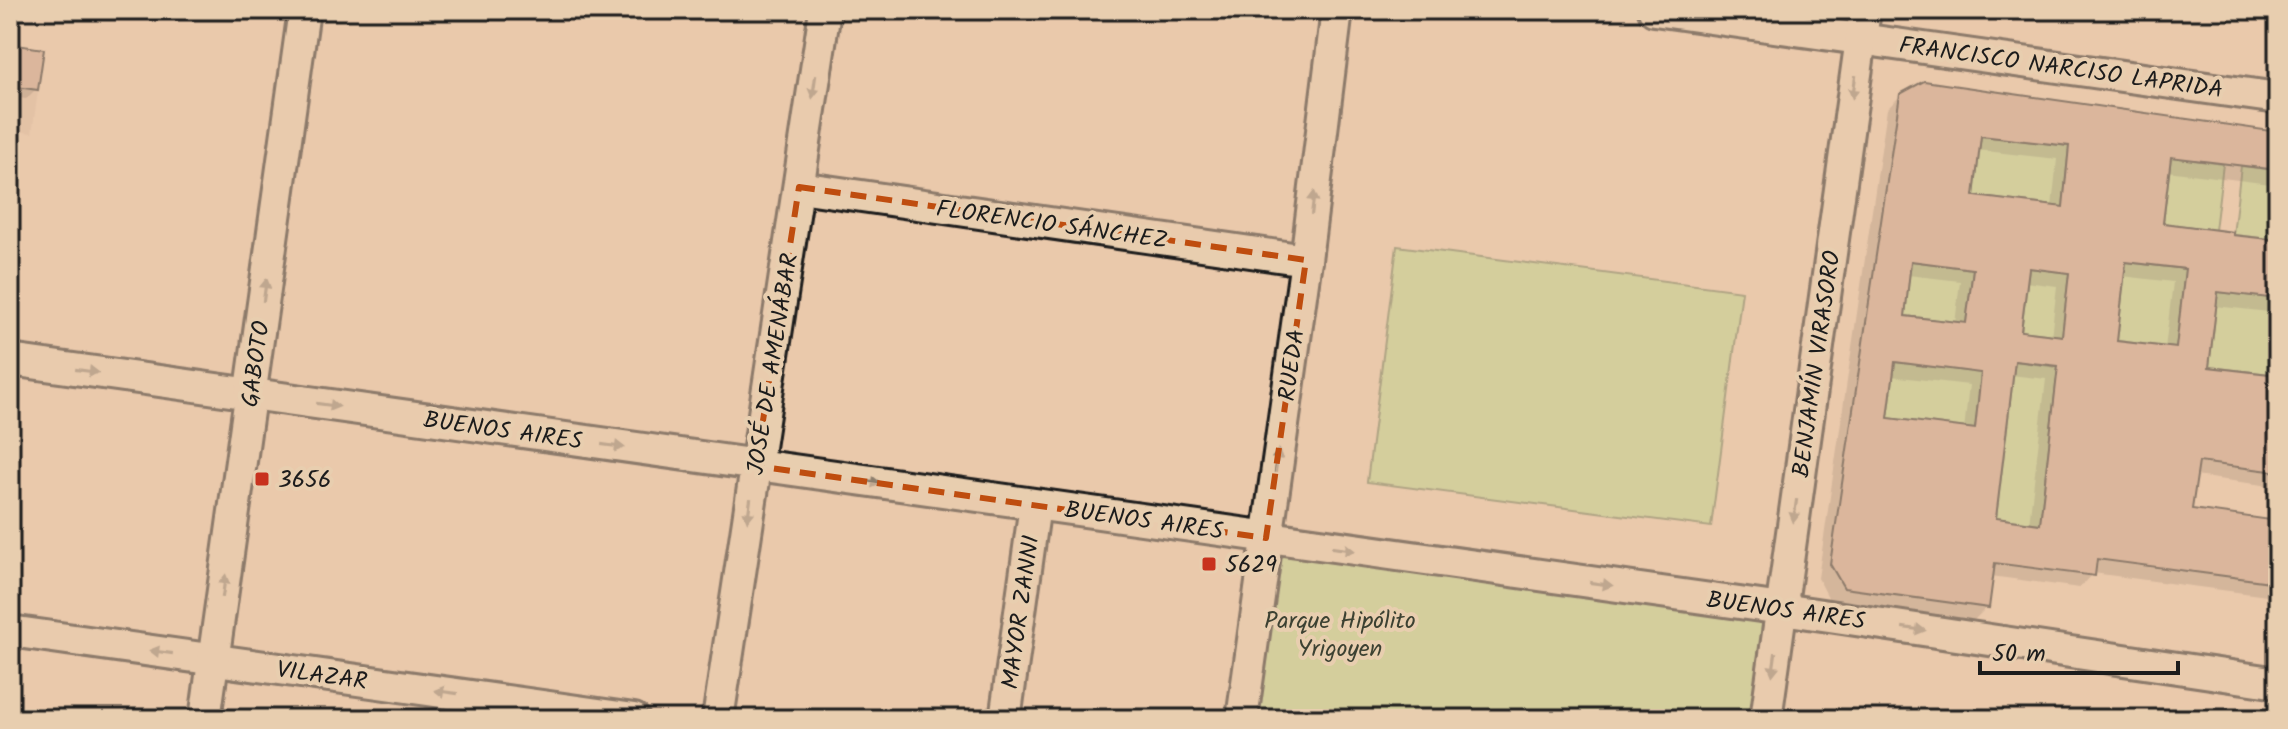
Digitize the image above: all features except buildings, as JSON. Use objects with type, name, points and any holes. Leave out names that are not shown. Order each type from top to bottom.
[{"type":"street","name":"GABOTO","points":[[205,719],[304,10]]},
{"type":"street","name":"JOSÉ DE AMENÁBAR","points":[[718,719],[825,10]]},
{"type":"street","name":"RUEDA","points":[[1242,719],[1306,260],[1337,10]]},
{"type":"street","name":"FRANCISCO NARCISO LAPRIDA","points":[[1654,10],[1863,25],[2278,98]]},
{"type":"street","name":"BENJAMÍN VIRASORO","points":[[1766,719],[1863,25]]},
{"type":"street","name":"FLORENCIO SÁNCHEZ","points":[[799,187],[1306,260]]},
{"type":"street","name":"BUENOS AIRES","points":[[10,360],[1782,609],[2278,683]]},
{"type":"street","name":"MAYOR ZANNI","points":[[1005,719],[1035,505]]},
{"type":"street","name":"VILAZAR","points":[[10,631],[634,719]]},
{"type":"highlighted area","points":[[799,187],[1306,260],[1266,538],[756,466]]},
{"type":"shaded area","points":[[10,44],[44,49],[32,133],[10,130]]},
{"type":"green space","points":[[1981,136],[2069,146],[2063,207],[1974,196]]},
{"type":"green space","points":[[2171,157],[2223,164],[2215,230],[2163,223]]},
{"type":"green space","points":[[2241,166],[2278,170],[2278,240],[2233,235]]},
{"type":"green space","points":[[1397,246],[1742,291],[1711,527],[1367,482]]},
{"type":"green space","points":[[1911,261],[1973,269],[1966,323],[1905,316]]},
{"type":"green space","points":[[2126,262],[2185,269],[2176,348],[2117,341]]},
{"type":"green space","points":[[2029,268],[2069,273],[2062,336],[2021,331]]},
{"type":"green space","points":[[2218,292],[2278,299],[2278,375],[2209,367]]},
{"type":"green space","points":[[2015,361],[2058,367],[2040,524],[1996,518]]},
{"type":"green space","points":[[1895,362],[1981,373],[1975,429],[1888,418]]},
{"type":"green space","name":"Parque Hipólito Yrigoyen","points":[[1266,538],[1782,609],[1766,719],[1242,719]]},
{"type":"place","name":"3656","points":[[262,479]]},
{"type":"place","name":"5629","points":[[1209,564]]}]
